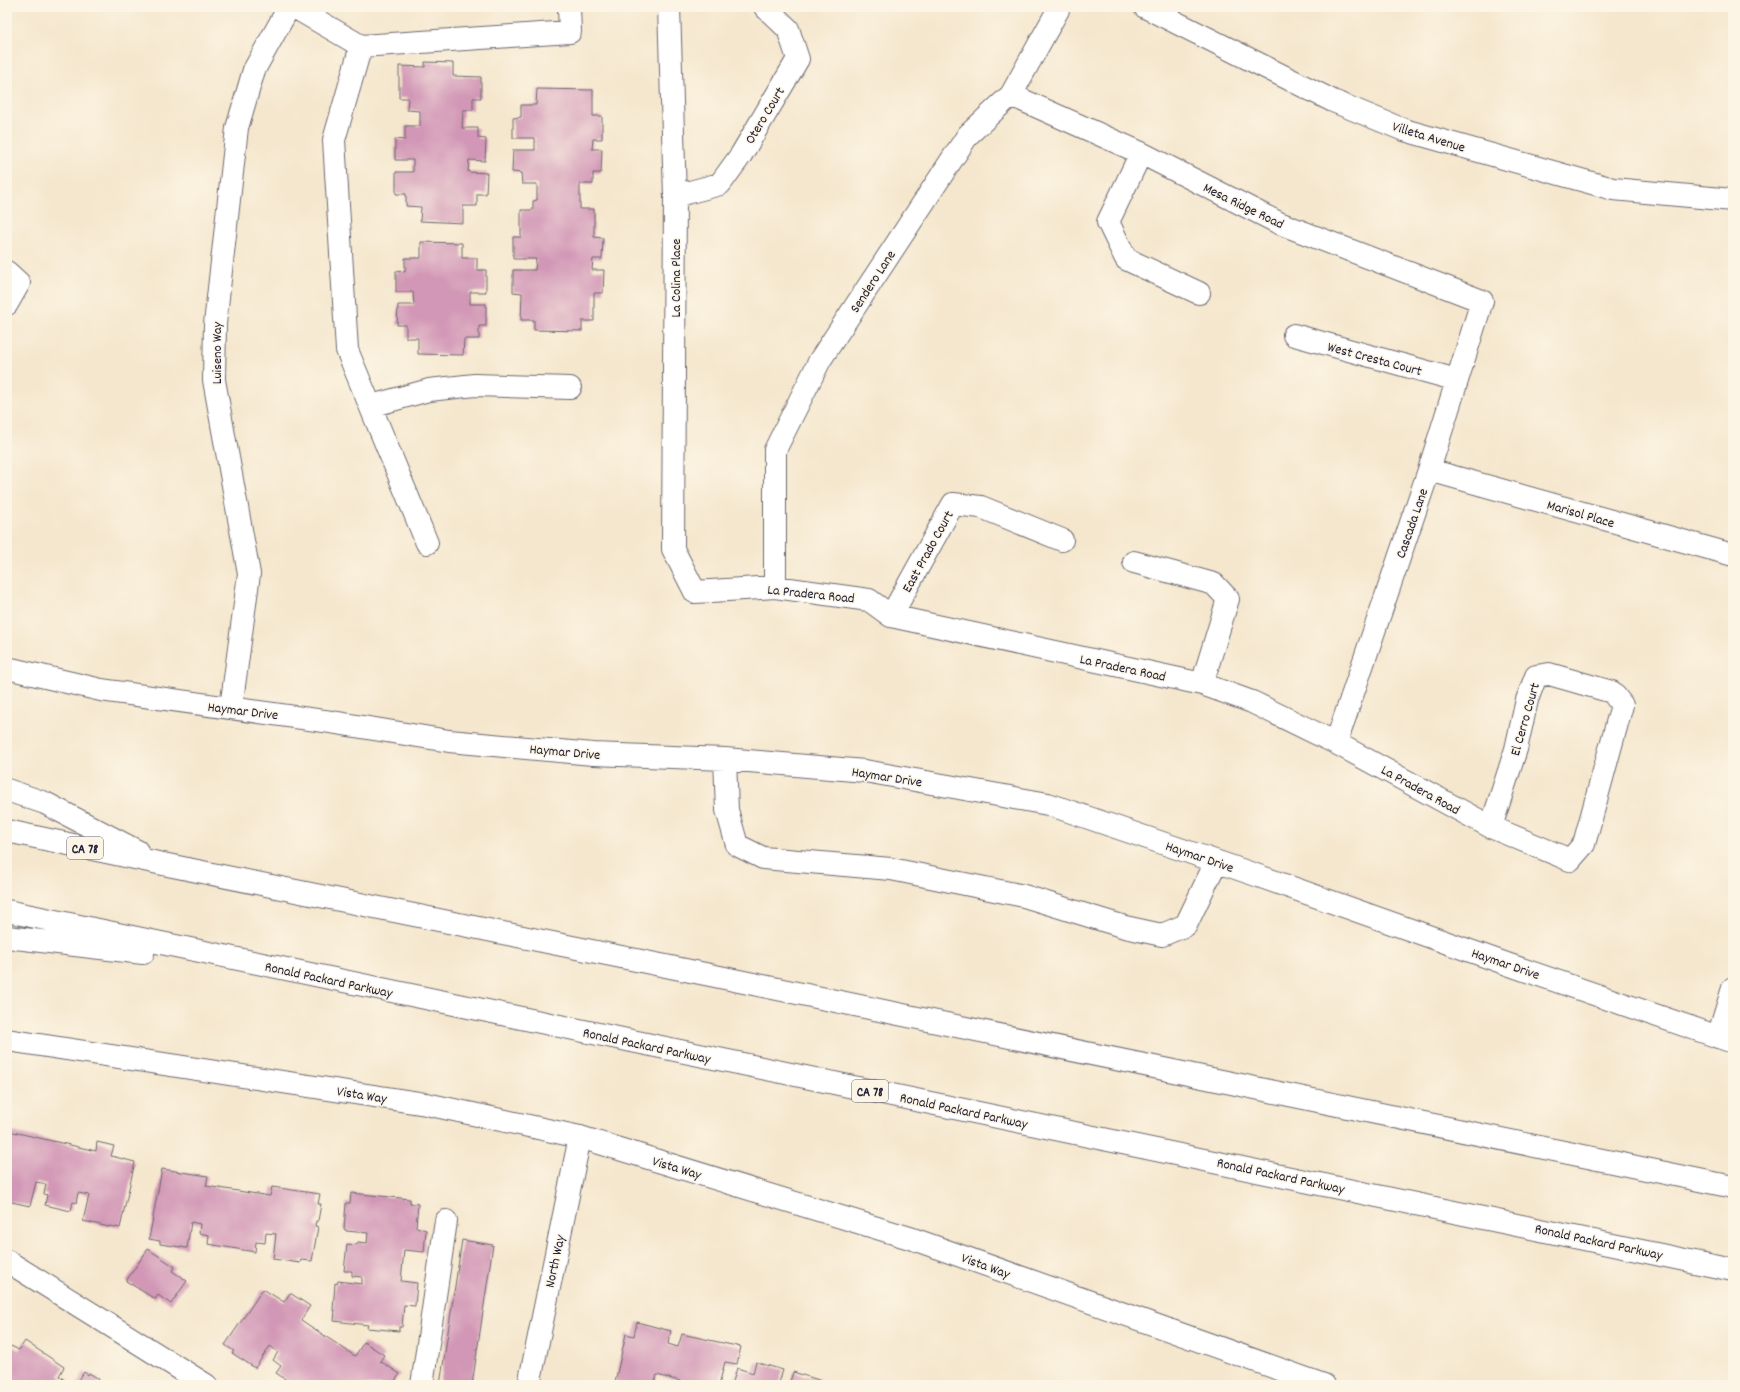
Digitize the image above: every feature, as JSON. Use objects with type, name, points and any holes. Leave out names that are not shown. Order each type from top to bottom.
[{"type":"main road","name":"Luiseno Way","points":[[231,708],[248,574],[214,380],[215,324],[238,128],[254,70],[289,7]]},
{"type":"main road","points":[[294,7],[361,46],[570,32],[570,7]]},
{"type":"main road","name":"La Colina Place","points":[[669,7],[675,196],[673,549]]},
{"type":"main road","name":"Otero Court","points":[[675,196],[720,184],[741,155],[798,59],[788,29],[765,7]]},
{"type":"main road","name":"Villeta Avenue","points":[[1145,7],[1333,101],[1404,130],[1613,189],[1733,200]]},
{"type":"main road","name":"Sendero Lane","points":[[775,587],[775,450],[820,360],[968,135],[1011,95],[1058,10]]},
{"type":"main road","points":[[361,46],[334,140],[347,350],[427,543]]},
{"type":"main road","name":"Mesa Ridge Road","points":[[1011,95],[1141,153],[1279,223],[1482,301]]},
{"type":"main road","points":[[1141,153],[1108,222],[1126,259],[1199,293]]},
{"type":"main road","points":[[7,272],[19,283],[7,304]]},
{"type":"main road","name":"Cascada Lane","points":[[1336,743],[1429,470],[1482,301]]},
{"type":"main road","name":"West Cresta Court","points":[[1294,336],[1457,380]]},
{"type":"main road","points":[[371,406],[429,390],[475,385],[570,388]]},
{"type":"main road","name":"Marisol Place","points":[[1429,470],[1733,555]]},
{"type":"main road","name":"East Prado Court","points":[[891,616],[953,504],[980,507],[1062,540]]},
{"type":"main road","name":"La Pradera Road","points":[[673,549],[694,592],[775,587],[869,600],[891,616],[1202,684],[1252,702],[1336,743],[1491,827],[1570,860]]},
{"type":"main road","points":[[1134,562],[1214,584],[1228,599],[1202,684]]},
{"type":"main road","name":"Haymar Drive","points":[[7,668],[101,690],[331,722],[449,741],[593,754],[725,759],[865,771],[1048,804],[1725,1040]]},
{"type":"main road","name":"El Cerro Court","points":[[1491,827],[1516,749],[1527,700],[1536,676],[1549,674],[1612,692],[1622,705],[1584,844],[1570,860]]},
{"type":"main road","points":[[725,759],[728,810],[737,845],[763,858],[891,869],[1024,896],[1125,927],[1162,935],[1186,925],[1216,862]]},
{"type":"main road","points":[[7,790],[45,803],[163,864]]},
{"type":"main road","name":"CA 78","points":[[7,831],[718,976],[1733,1187]]},
{"type":"main road","name":"Ronald Packard Parkway","points":[[7,911],[1733,1270]]},
{"type":"main road","points":[[7,937],[283,969]]},
{"type":"main road","points":[[1725,1040],[1733,988]]},
{"type":"main road","name":"Vista Way","points":[[7,1040],[426,1104],[580,1137],[913,1239],[1324,1385]]},
{"type":"main road","name":"North Way","points":[[528,1385],[580,1137]]},
{"type":"main road","points":[[422,1385],[446,1221]]},
{"type":"main road","points":[[7,1261],[195,1382]]},
{"type":"building","points":[[425,62],[453,63],[453,76],[481,77],[481,98],[473,98],[473,110],[463,110],[462,128],[478,128],[478,138],[486,139],[485,161],[469,160],[468,172],[487,173],[486,194],[477,194],[477,206],[463,206],[463,223],[420,221],[421,207],[406,206],[406,194],[396,194],[396,172],[413,172],[413,160],[395,160],[395,139],[405,140],[405,126],[420,126],[420,111],[407,110],[408,98],[399,98],[399,66],[425,67]]},
{"type":"building","points":[[537,89],[593,90],[593,116],[602,116],[602,139],[593,139],[592,149],[602,149],[601,173],[593,173],[593,184],[580,184],[580,209],[594,209],[594,237],[603,238],[602,259],[593,259],[592,270],[604,270],[603,293],[594,293],[594,321],[582,321],[582,331],[534,330],[534,320],[521,320],[522,293],[513,292],[513,270],[535,270],[536,259],[513,259],[513,237],[521,237],[521,210],[533,210],[533,201],[537,200],[537,184],[522,184],[521,173],[512,172],[513,150],[535,150],[535,138],[513,138],[513,118],[521,117],[521,105],[536,105]]},
{"type":"building","points":[[421,242],[462,243],[462,258],[477,258],[477,270],[486,270],[486,292],[470,292],[470,304],[486,304],[486,326],[479,326],[479,339],[464,339],[463,355],[418,354],[418,338],[406,338],[406,325],[397,325],[398,305],[414,305],[413,292],[396,292],[396,271],[405,272],[405,258],[421,258]]},
{"type":"building","points":[[9,1131],[96,1151],[97,1142],[114,1146],[111,1156],[135,1162],[120,1228],[83,1221],[89,1195],[78,1193],[76,1203],[73,1202],[71,1211],[45,1205],[47,1195],[44,1194],[46,1184],[36,1182],[30,1206],[7,1201],[7,1138]]},
{"type":"building","points":[[162,1169],[208,1176],[206,1186],[270,1196],[272,1187],[320,1194],[318,1204],[321,1204],[318,1221],[316,1221],[315,1226],[318,1227],[312,1261],[301,1260],[300,1263],[273,1259],[276,1234],[266,1233],[265,1243],[256,1242],[255,1252],[208,1244],[209,1235],[199,1233],[200,1224],[191,1222],[187,1248],[160,1244],[160,1241],[149,1239]]},
{"type":"building","points":[[351,1193],[410,1199],[410,1203],[418,1204],[416,1227],[426,1230],[424,1252],[404,1250],[401,1281],[417,1283],[415,1306],[404,1305],[402,1327],[399,1327],[399,1331],[367,1328],[368,1325],[334,1321],[335,1310],[333,1310],[335,1283],[337,1284],[338,1281],[362,1284],[362,1277],[352,1276],[352,1271],[344,1271],[347,1244],[357,1245],[358,1242],[367,1243],[368,1233],[346,1231],[344,1229],[346,1203],[350,1203]]},
{"type":"building","points":[[462,1240],[493,1245],[472,1385],[440,1385]]},
{"type":"building","points":[[148,1249],[175,1267],[172,1271],[187,1281],[171,1304],[158,1295],[155,1299],[126,1281]]},
{"type":"building","points":[[263,1289],[284,1302],[290,1293],[310,1306],[301,1320],[355,1356],[364,1342],[384,1355],[380,1361],[400,1374],[394,1382],[396,1384],[294,1385],[276,1373],[281,1366],[273,1360],[278,1352],[270,1346],[255,1368],[232,1353],[234,1351],[225,1345]]},
{"type":"building","points":[[637,1322],[671,1331],[668,1344],[678,1347],[682,1334],[741,1347],[737,1364],[725,1362],[719,1385],[679,1385],[680,1381],[657,1375],[654,1385],[630,1385],[615,1382],[626,1334],[634,1336]]},
{"type":"building","points":[[25,1341],[64,1367],[59,1376],[66,1381],[64,1385],[7,1385],[7,1352],[11,1346],[19,1350]]},
{"type":"building","points":[[756,1362],[783,1370],[779,1383],[785,1385],[732,1385],[737,1368],[753,1373]]},
{"type":"building","points":[[84,1372],[88,1375],[89,1373],[99,1379],[98,1382],[103,1385],[76,1385]]},
{"type":"building","points":[[793,1372],[835,1385],[789,1385]]}]
